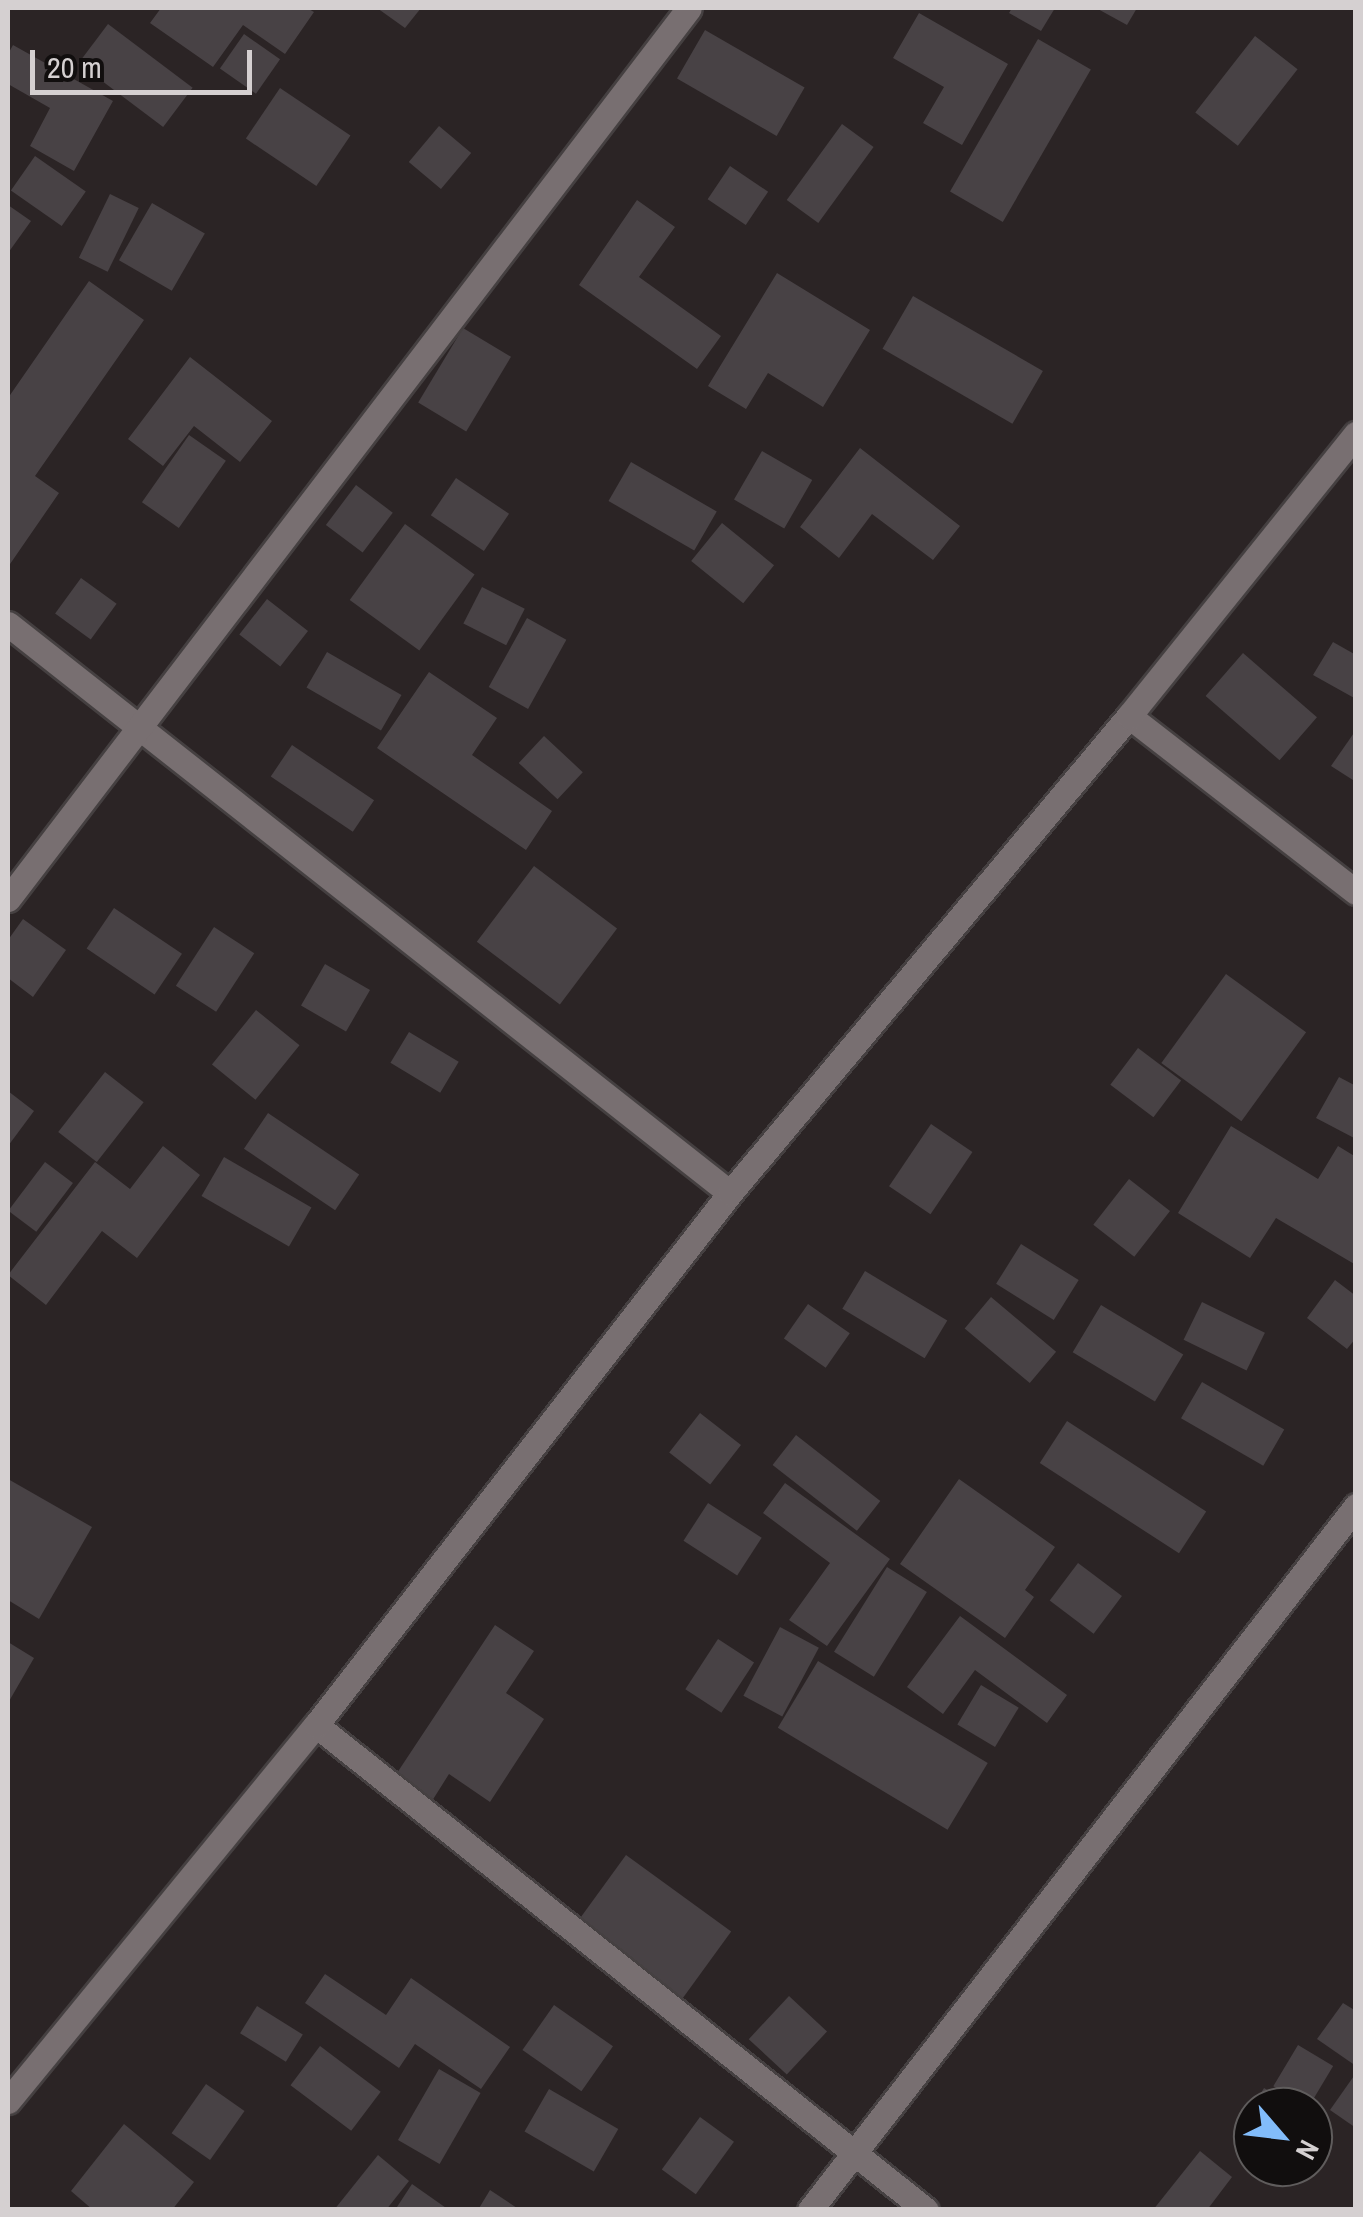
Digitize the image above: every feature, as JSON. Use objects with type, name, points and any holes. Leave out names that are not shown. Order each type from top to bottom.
[{"type":"street","points":[[8,899],[689,8]]},
{"type":"street","points":[[8,2101],[316,1725],[730,1193],[1130,716],[1356,434]]},
{"type":"street","points":[[8,624],[730,1193]]},
{"type":"street","points":[[1130,716],[1356,892]]},
{"type":"street","points":[[810,2210],[1356,1506]]},
{"type":"street","points":[[316,1725],[926,2210]]},
{"type":"building","points":[[161,8],[307,8],[314,12],[285,54],[243,25],[213,67],[150,23]]},
{"type":"building","points":[[377,8],[421,8],[405,28]]},
{"type":"building","points":[[1012,8],[1055,8],[1041,31],[1009,13]]},
{"type":"building","points":[[1096,8],[1137,8],[1127,25]]},
{"type":"building","points":[[919,13],[1008,64],[962,145],[923,123],[944,87],[893,58]]},
{"type":"building","points":[[108,24],[193,88],[163,127],[79,63]]},
{"type":"building","points":[[705,30],[805,88],[777,136],[677,78]]},
{"type":"building","points":[[244,34],[280,59],[256,94],[220,68]]},
{"type":"building","points":[[1255,36],[1298,69],[1238,146],[1195,112]]},
{"type":"building","points":[[1038,39],[1091,70],[1003,222],[950,191]]},
{"type":"building","points":[[13,45],[113,101],[74,171],[30,146],[50,108],[8,84],[8,54]]},
{"type":"building","points":[[280,88],[350,136],[316,186],[246,139]]},
{"type":"building","points":[[842,124],[874,147],[818,223],[787,200]]},
{"type":"building","points":[[439,126],[471,153],[441,189],[409,162]]},
{"type":"building","points":[[35,156],[86,192],[62,226],[11,190]]},
{"type":"building","points":[[730,166],[768,192],[746,225],[708,199]]},
{"type":"building","points":[[110,194],[139,208],[108,272],[79,258]]},
{"type":"building","points":[[637,200],[675,227],[639,277],[721,336],[697,369],[579,285]]},
{"type":"building","points":[[152,203],[205,234],[172,291],[119,260]]},
{"type":"building","points":[[8,205],[31,221],[8,253]]},
{"type":"building","points":[[777,273],[870,330],[823,407],[768,373],[746,409],[708,386]]},
{"type":"building","points":[[89,281],[144,320],[35,476],[59,493],[8,567],[8,398]]},
{"type":"building","points":[[913,296],[1043,371],[1012,424],[882,349]]},
{"type":"building","points":[[463,328],[511,357],[466,431],[418,403]]},
{"type":"building","points":[[190,357],[272,421],[240,462],[194,426],[163,466],[128,439]]},
{"type":"building","points":[[189,435],[226,461],[179,528],[142,502]]},
{"type":"building","points":[[860,448],[960,526],[933,560],[872,514],[839,558],[800,527]]},
{"type":"building","points":[[762,451],[812,480],[784,528],[734,499]]},
{"type":"building","points":[[631,462],[717,511],[694,550],[608,501]]},
{"type":"building","points":[[456,478],[509,514],[484,551],[431,515]]},
{"type":"building","points":[[356,485],[393,513],[363,553],[326,525]]},
{"type":"building","points":[[722,523],[774,565],[743,603],[691,561]]},
{"type":"building","points":[[405,524],[475,575],[419,651],[350,600]]},
{"type":"building","points":[[81,578],[117,604],[91,639],[55,614]]},
{"type":"building","points":[[482,587],[525,609],[506,645],[463,624]]},
{"type":"building","points":[[267,599],[308,631],[280,666],[239,634]]},
{"type":"building","points":[[527,618],[566,640],[528,709],[489,687]]},
{"type":"building","points":[[1333,642],[1356,655],[1356,699],[1313,675]]},
{"type":"building","points":[[327,652],[401,695],[381,731],[306,688]]},
{"type":"building","points":[[1243,653],[1317,717],[1280,760],[1206,696]]},
{"type":"building","points":[[429,672],[497,718],[472,755],[552,811],[526,850],[377,748]]},
{"type":"building","points":[[1356,730],[1356,782],[1331,766]]},
{"type":"building","points":[[544,736],[583,772],[558,799],[519,763]]},
{"type":"building","points":[[292,745],[374,800],[353,832],[271,777]]},
{"type":"building","points":[[534,866],[617,929],[560,1004],[477,942]]},
{"type":"building","points":[[114,908],[182,954],[155,994],[87,949]]},
{"type":"building","points":[[23,919],[66,950],[33,997],[8,978],[8,940]]},
{"type":"building","points":[[214,927],[254,953],[216,1012],[176,986]]},
{"type":"building","points":[[325,964],[370,990],[346,1032],[301,1006]]},
{"type":"building","points":[[1226,974],[1306,1032],[1241,1121],[1161,1063]]},
{"type":"building","points":[[256,1010],[300,1045],[255,1100],[212,1064]]},
{"type":"building","points":[[409,1032],[459,1062],[440,1093],[390,1063]]},
{"type":"building","points":[[1138,1048],[1181,1080],[1153,1117],[1110,1085]]},
{"type":"building","points":[[105,1072],[144,1102],[97,1162],[58,1132]]},
{"type":"building","points":[[1339,1077],[1356,1086],[1356,1139],[1316,1118]]},
{"type":"building","points":[[8,1091],[34,1111],[8,1146]]},
{"type":"building","points":[[268,1113],[359,1175],[335,1210],[244,1149]]},
{"type":"building","points":[[931,1124],[972,1152],[931,1214],[889,1186]]},
{"type":"building","points":[[1231,1126],[1318,1179],[1338,1146],[1356,1157],[1356,1265],[1276,1218],[1250,1258],[1178,1213]]},
{"type":"building","points":[[163,1146],[200,1175],[137,1258],[102,1231],[46,1305],[8,1275],[95,1162],[130,1189]]},
{"type":"building","points":[[224,1157],[311,1208],[289,1246],[202,1196]]},
{"type":"building","points":[[45,1162],[73,1183],[36,1232],[8,1211]]},
{"type":"building","points":[[1129,1179],[1170,1211],[1134,1257],[1093,1225]]},
{"type":"building","points":[[1021,1244],[1079,1280],[1054,1320],[996,1284]]},
{"type":"building","points":[[865,1271],[947,1320],[925,1358],[842,1309]]},
{"type":"building","points":[[1335,1280],[1356,1296],[1356,1338],[1347,1349],[1307,1318]]},
{"type":"building","points":[[991,1297],[1056,1352],[1030,1383],[965,1328]]},
{"type":"building","points":[[1202,1302],[1265,1333],[1247,1370],[1184,1340]]},
{"type":"building","points":[[808,1304],[850,1333],[826,1368],[784,1338]]},
{"type":"building","points":[[1101,1305],[1183,1354],[1155,1402],[1073,1352]]},
{"type":"building","points":[[1202,1382],[1284,1430],[1263,1466],[1181,1418]]},
{"type":"building","points":[[700,1413],[741,1445],[710,1484],[669,1452]]},
{"type":"building","points":[[1067,1421],[1206,1511],[1179,1553],[1040,1463]]},
{"type":"building","points":[[796,1435],[880,1501],[857,1531],[773,1465]]},
{"type":"building","points":[[8,1479],[92,1527],[39,1619],[8,1600]]},
{"type":"building","points":[[959,1479],[1055,1547],[1025,1590],[1034,1597],[1005,1638],[900,1564]]},
{"type":"building","points":[[785,1483],[890,1559],[827,1646],[789,1620],[830,1563],[763,1513]]},
{"type":"building","points":[[708,1503],[762,1538],[737,1576],[683,1541]]},
{"type":"building","points":[[1078,1563],[1122,1596],[1094,1634],[1050,1601]]},
{"type":"building","points":[[887,1567],[927,1592],[874,1677],[834,1652]]},
{"type":"building","points":[[960,1616],[1067,1695],[1047,1723],[975,1670],[943,1714],[907,1687]]},
{"type":"building","points":[[495,1625],[534,1651],[506,1693],[544,1719],[490,1802],[449,1774],[432,1801],[395,1776]]},
{"type":"building","points":[[780,1627],[819,1648],[782,1717],[743,1696]]},
{"type":"building","points":[[718,1639],[754,1662],[721,1713],[685,1689]]},
{"type":"building","points":[[8,1642],[34,1658],[8,1703]]},
{"type":"building","points":[[818,1661],[988,1763],[948,1830],[778,1728]]},
{"type":"building","points":[[981,1685],[1019,1708],[995,1747],[957,1724]]},
{"type":"building","points":[[626,1855],[731,1931],[679,2003],[574,1927]]},
{"type":"building","points":[[325,1974],[386,2015],[411,1978],[510,2047],[481,2089],[415,2044],[399,2068],[305,2003]]},
{"type":"building","points":[[789,1996],[827,2031],[787,2075],[749,2039]]},
{"type":"building","points":[[1343,2003],[1356,2011],[1356,2066],[1317,2039]]},
{"type":"building","points":[[554,2005],[613,2046],[581,2091],[522,2050]]},
{"type":"building","points":[[257,2006],[303,2035],[286,2062],[240,2033]]},
{"type":"building","points":[[1298,2045],[1333,2066],[1321,2087],[1275,2087],[1273,2086]]},
{"type":"building","points":[[320,2046],[381,2092],[351,2131],[291,2085]]},
{"type":"building","points":[[439,2069],[481,2093],[440,2164],[398,2140]]},
{"type":"building","points":[[1356,2073],[1356,2128],[1333,2112],[1333,2106]]},
{"type":"building","points":[[206,2084],[245,2111],[210,2160],[172,2133]]},
{"type":"building","points":[[549,2089],[618,2129],[594,2171],[524,2131]]},
{"type":"building","points":[[700,2117],[734,2142],[696,2194],[662,2170]]},
{"type":"building","points":[[124,2124],[194,2182],[172,2210],[93,2210],[71,2191]]},
{"type":"building","points":[[1200,2151],[1232,2177],[1207,2210],[1153,2210]]},
{"type":"building","points":[[378,2155],[409,2181],[386,2210],[334,2210]]},
{"type":"building","points":[[412,2184],[449,2210],[395,2210]]},
{"type":"building","points":[[490,2190],[520,2210],[478,2210]]}]
